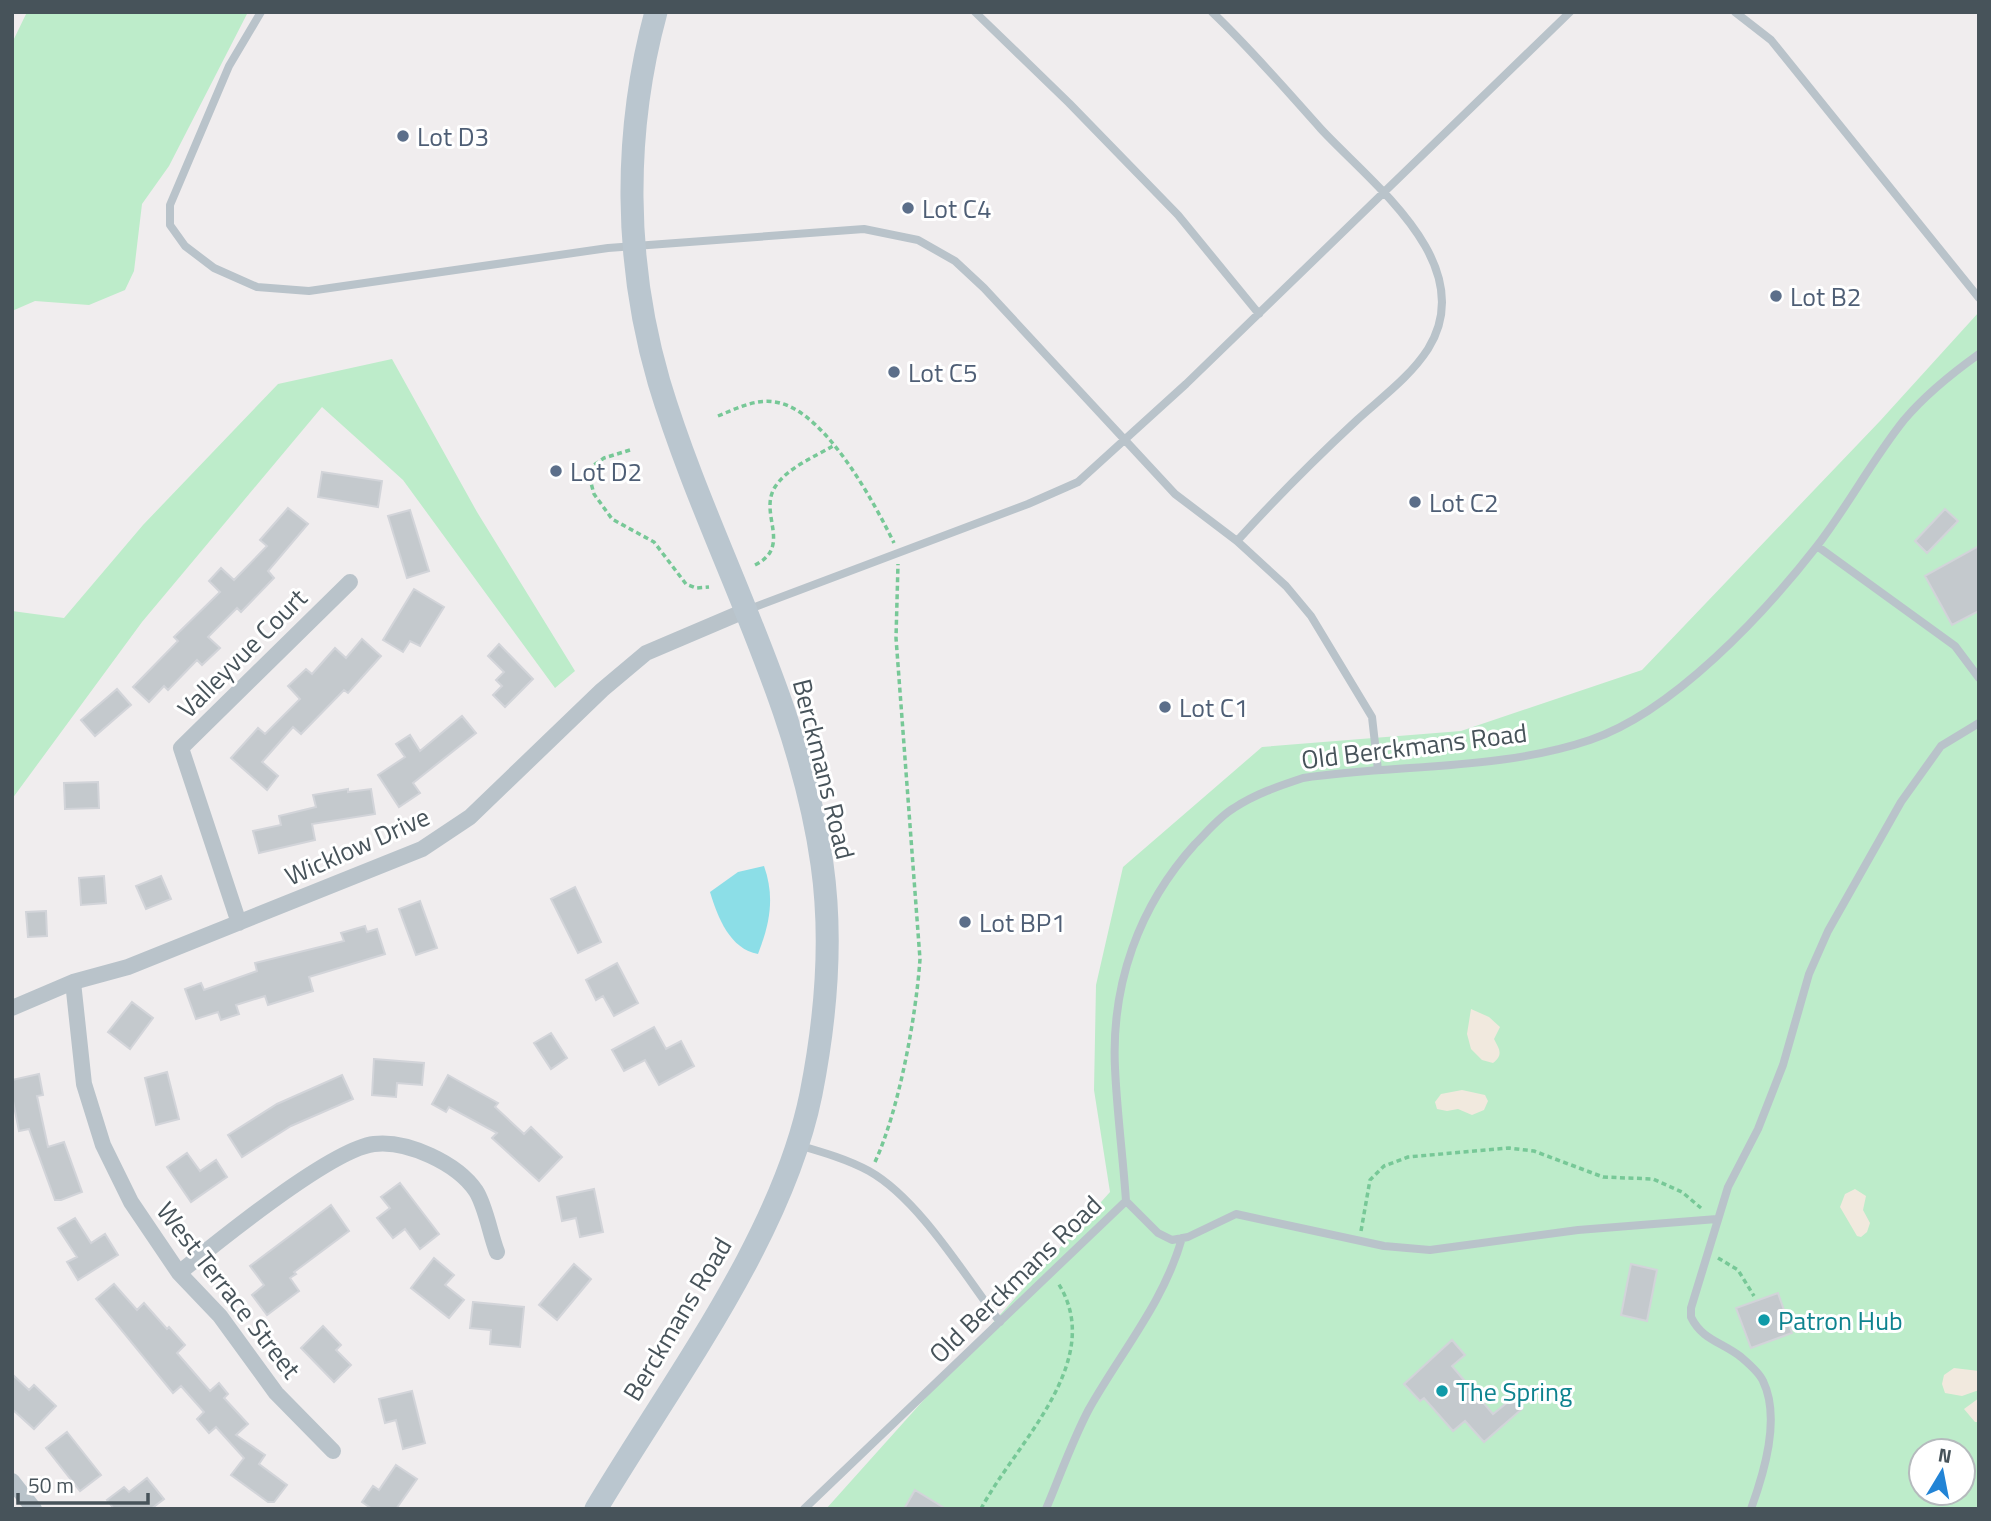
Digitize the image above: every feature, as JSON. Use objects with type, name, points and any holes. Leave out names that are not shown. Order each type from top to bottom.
[{"type":"main road","name":"Berckmans Road","points":[[596,1509],[728,1295],[777,1199],[797,1145],[813,1085],[827,979],[822,866],[794,742],[659,380],[642,311],[634,247],[632,190],[635,128],[643,64],[656,12]]},
{"type":"street","name":"Valleyvue Court","points":[[239,923],[181,748],[350,582]]},
{"type":"street","name":"Wicklow Drive","points":[[12,1008],[73,982],[128,967],[422,849],[470,817],[602,690],[646,653],[747,610]]},
{"type":"street","name":"West Terrace Street","points":[[73,982],[84,1084],[103,1144],[131,1202],[179,1273],[220,1316],[276,1393],[333,1451]]},
{"type":"street","points":[[179,1273],[241,1223],[329,1163],[373,1144],[416,1147],[447,1165],[476,1191],[497,1252]]},
{"type":"street","points":[[12,1482],[34,1509]]},
{"type":"lane","points":[[261,12],[229,66],[170,205],[170,225],[185,246],[214,268],[257,287],[309,291],[494,262],[659,243],[864,229],[918,240],[955,261],[984,288],[1175,494],[1237,541],[1286,586],[1335,653],[1372,716],[1378,770]]},
{"type":"lane","points":[[975,12],[1069,103],[1178,215],[1259,314]]},
{"type":"lane","points":[[1212,12],[1247,45],[1418,233],[1438,273],[1442,302],[1433,340],[1408,373],[1287,486],[1237,541]]},
{"type":"lane","points":[[747,610],[1078,482],[1259,314],[1382,191],[1570,12]]},
{"type":"lane","points":[[1735,12],[1771,40],[1979,298]]},
{"type":"lane","name":"Old Berckmans Road","points":[[804,1509],[1126,1201],[1114,1066],[1120,991],[1129,952],[1150,903],[1175,866],[1233,808],[1273,788],[1303,778],[1497,760],[1590,740],[1626,725],[1658,704],[1718,654],[1759,613],[1817,546],[1903,422],[1931,391],[1979,354]]},
{"type":"lane","points":[[1817,546],[1955,646],[1975,664],[1979,678]]},
{"type":"lane","points":[[1751,1509],[1764,1464],[1769,1406],[1761,1377],[1739,1355],[1703,1336],[1691,1317],[1706,1254],[1728,1187],[1758,1129],[1783,1065],[1809,974],[1828,931],[1901,802],[1941,746],[1979,723]]},
{"type":"lane","points":[[797,1145],[871,1172],[892,1187],[916,1211],[1000,1322]]},
{"type":"lane","points":[[1126,1201],[1158,1233],[1172,1240],[1236,1214],[1368,1242],[1430,1250],[1578,1230],[1717,1219]]},
{"type":"lane","points":[[1046,1509],[1088,1410],[1150,1312],[1174,1266],[1182,1238]]},
{"type":"path","points":[[718,416],[747,404],[779,402],[806,415],[833,445],[870,501],[899,553],[896,638],[920,959],[917,994],[888,1126],[871,1172]]},
{"type":"path","points":[[755,565],[766,559],[774,544],[771,502],[774,489],[791,471],[833,445]]},
{"type":"path","points":[[630,450],[604,458],[594,465],[591,483],[599,502],[612,519],[654,542],[686,584],[696,588],[709,587]]},
{"type":"path","points":[[1368,1242],[1360,1230],[1363,1205],[1370,1180],[1384,1166],[1408,1157],[1508,1148],[1534,1151],[1603,1177],[1653,1179],[1682,1192],[1717,1219]]},
{"type":"path","points":[[1706,1254],[1738,1270],[1754,1296]]},
{"type":"path","points":[[981,1509],[1053,1398],[1065,1367],[1071,1315],[1065,1293],[1051,1273]]},
{"type":"green space","points":[[27,12],[248,12],[169,166],[142,204],[134,271],[125,290],[89,305],[35,301],[12,311],[12,43]]},
{"type":"green space","points":[[1979,312],[1979,1509],[826,1509],[1110,1192],[1094,1090],[1096,985],[1123,867],[1262,747],[1461,731],[1642,670],[1880,421]]},
{"type":"green space","points":[[392,359],[477,512],[575,671],[555,688],[403,480],[322,407],[142,622],[12,799],[12,611],[64,618],[143,525],[278,384]]},
{"type":"sand","points":[[1471,1009],[1489,1017],[1500,1027],[1494,1039],[1499,1054],[1493,1063],[1482,1060],[1471,1049],[1467,1034]]},
{"type":"sand","points":[[1462,1090],[1485,1095],[1488,1101],[1484,1110],[1472,1115],[1458,1109],[1437,1109],[1435,1102],[1441,1094]]},
{"type":"sand","points":[[1855,1189],[1866,1196],[1863,1210],[1870,1223],[1867,1232],[1861,1237],[1857,1236],[1840,1207],[1845,1194]]},
{"type":"sand","points":[[1954,1368],[1979,1371],[1979,1390],[1962,1396],[1945,1393],[1942,1384],[1944,1375]]},
{"type":"sand","points":[[1979,1398],[1979,1422],[1975,1422],[1964,1409]]},
{"type":"water","points":[[764,866],[770,910],[758,954],[740,946],[726,931],[710,892],[738,872]]},
{"type":"building","points":[[322,472],[382,481],[378,507],[318,497]]},
{"type":"building","points":[[288,508],[308,524],[268,571],[274,578],[241,612],[237,608],[208,637],[220,648],[202,665],[197,660],[168,690],[164,686],[149,702],[133,687],[178,641],[174,637],[220,592],[209,581],[221,568],[234,580],[267,546],[260,540]]},
{"type":"building","points":[[1945,509],[1958,521],[1927,553],[1915,541]]},
{"type":"building","points":[[410,510],[429,571],[407,578],[388,516]]},
{"type":"building","points":[[1979,546],[1979,611],[1952,625],[1925,576]]},
{"type":"building","points":[[414,589],[444,607],[420,646],[410,641],[403,652],[383,640]]},
{"type":"building","points":[[362,639],[381,656],[348,693],[344,690],[301,734],[293,727],[262,762],[278,776],[267,790],[231,758],[258,728],[265,734],[300,699],[288,686],[306,669],[312,674],[335,648],[346,658]]},
{"type":"building","points":[[499,644],[533,679],[505,707],[493,695],[502,686],[496,680],[504,672],[488,656]]},
{"type":"building","points":[[117,689],[131,705],[95,736],[81,720]]},
{"type":"building","points":[[462,716],[476,733],[413,783],[420,793],[399,807],[378,775],[405,757],[396,744],[410,735],[420,751]]},
{"type":"building","points":[[98,782],[99,808],[65,809],[64,783]]},
{"type":"building","points":[[348,789],[348,792],[371,789],[375,814],[312,824],[315,840],[259,853],[253,831],[281,825],[279,816],[316,807],[313,795]]},
{"type":"building","points":[[104,876],[106,903],[81,905],[79,878]]},
{"type":"building","points":[[161,876],[171,899],[146,909],[136,886]]},
{"type":"building","points":[[575,887],[601,942],[578,953],[551,899]]},
{"type":"building","points":[[420,901],[437,948],[416,955],[399,909]]},
{"type":"building","points":[[46,911],[47,936],[28,937],[26,912]]},
{"type":"building","points":[[365,926],[367,932],[377,929],[385,954],[309,977],[313,991],[268,1005],[265,996],[236,1005],[239,1014],[221,1020],[218,1012],[196,1019],[185,989],[201,983],[204,990],[257,971],[255,963],[344,941],[341,933]]},
{"type":"building","points":[[617,963],[638,1003],[614,1016],[603,996],[596,1000],[586,980]]},
{"type":"building","points":[[132,1002],[153,1018],[130,1049],[108,1032]]},
{"type":"building","points":[[654,1027],[666,1049],[681,1041],[694,1066],[659,1085],[645,1060],[624,1071],[612,1050]]},
{"type":"building","points":[[551,1033],[567,1058],[551,1069],[534,1043]]},
{"type":"building","points":[[374,1059],[424,1063],[422,1085],[397,1083],[396,1097],[372,1095]]},
{"type":"building","points":[[167,1072],[179,1119],[156,1125],[145,1078]]},
{"type":"building","points":[[39,1074],[43,1095],[37,1096],[48,1147],[64,1142],[82,1192],[61,1200],[55,1200],[29,1129],[19,1131],[12,1096],[12,1080]]},
{"type":"building","points":[[342,1075],[353,1099],[291,1126],[242,1157],[228,1135],[277,1104]]},
{"type":"building","points":[[448,1075],[498,1103],[495,1107],[524,1134],[531,1127],[562,1157],[539,1181],[492,1138],[497,1133],[449,1107],[446,1112],[432,1104]]},
{"type":"building","points":[[187,1153],[200,1171],[216,1160],[227,1177],[191,1202],[167,1167]]},
{"type":"building","points":[[400,1183],[439,1234],[420,1249],[405,1229],[393,1238],[377,1218],[390,1208],[381,1197]]},
{"type":"building","points":[[594,1189],[603,1232],[580,1237],[576,1218],[562,1221],[557,1197]]},
{"type":"building","points":[[331,1205],[349,1231],[294,1272],[296,1274],[290,1278],[299,1291],[267,1315],[252,1295],[264,1285],[250,1266]]},
{"type":"building","points":[[75,1218],[91,1243],[105,1234],[118,1255],[78,1280],[67,1262],[77,1257],[58,1228]]},
{"type":"building","points":[[434,1258],[454,1275],[445,1285],[464,1300],[449,1318],[411,1288]]},
{"type":"building","points":[[574,1264],[591,1279],[557,1320],[539,1305]]},
{"type":"building","points":[[1631,1264],[1657,1270],[1647,1321],[1621,1315]]},
{"type":"building","points":[[114,1284],[137,1310],[144,1303],[167,1329],[169,1327],[185,1345],[177,1353],[210,1391],[219,1383],[228,1394],[224,1398],[248,1424],[236,1435],[265,1455],[259,1464],[287,1485],[274,1502],[268,1502],[231,1475],[244,1458],[216,1427],[209,1433],[197,1419],[204,1412],[181,1386],[173,1393],[96,1299]]},
{"type":"building","name":"Patron Hub","points":[[1778,1293],[1792,1333],[1751,1348],[1736,1308]]},
{"type":"building","points":[[473,1302],[524,1307],[520,1347],[490,1344],[491,1330],[470,1328]]},
{"type":"building","points":[[323,1326],[341,1345],[336,1350],[351,1365],[334,1382],[301,1348]]},
{"type":"building","name":"The Spring","points":[[1452,1340],[1465,1355],[1452,1366],[1493,1414],[1514,1397],[1523,1408],[1484,1442],[1465,1421],[1453,1431],[1424,1398],[1420,1401],[1404,1384]]},
{"type":"building","points":[[12,1374],[29,1390],[34,1385],[56,1406],[34,1429],[12,1409]]},
{"type":"building","points":[[412,1391],[425,1443],[403,1449],[396,1420],[385,1423],[379,1399]]},
{"type":"building","points":[[67,1432],[101,1475],[80,1491],[46,1448]]},
{"type":"building","points":[[396,1465],[417,1479],[396,1509],[372,1509],[362,1502],[373,1486],[379,1490]]},
{"type":"building","points":[[147,1478],[164,1499],[151,1509],[114,1509],[107,1500],[124,1487],[129,1492]]},
{"type":"building","points":[[915,1490],[946,1509],[904,1509]]},
{"type":"place","name":"Lot D3","points":[[403,136]]},
{"type":"place","name":"Lot C4","points":[[908,208]]},
{"type":"place","name":"Lot B2","points":[[1776,296]]},
{"type":"place","name":"Lot C5","points":[[894,372]]},
{"type":"place","name":"Lot D2","points":[[556,471]]},
{"type":"place","name":"Lot C2","points":[[1415,502]]},
{"type":"place","name":"Lot C1","points":[[1165,707]]},
{"type":"place","name":"Lot BP1","points":[[965,922]]},
{"type":"place","name":"Patron Hub","points":[[1764,1320]]},
{"type":"place","name":"The Spring","points":[[1442,1391]]}]
